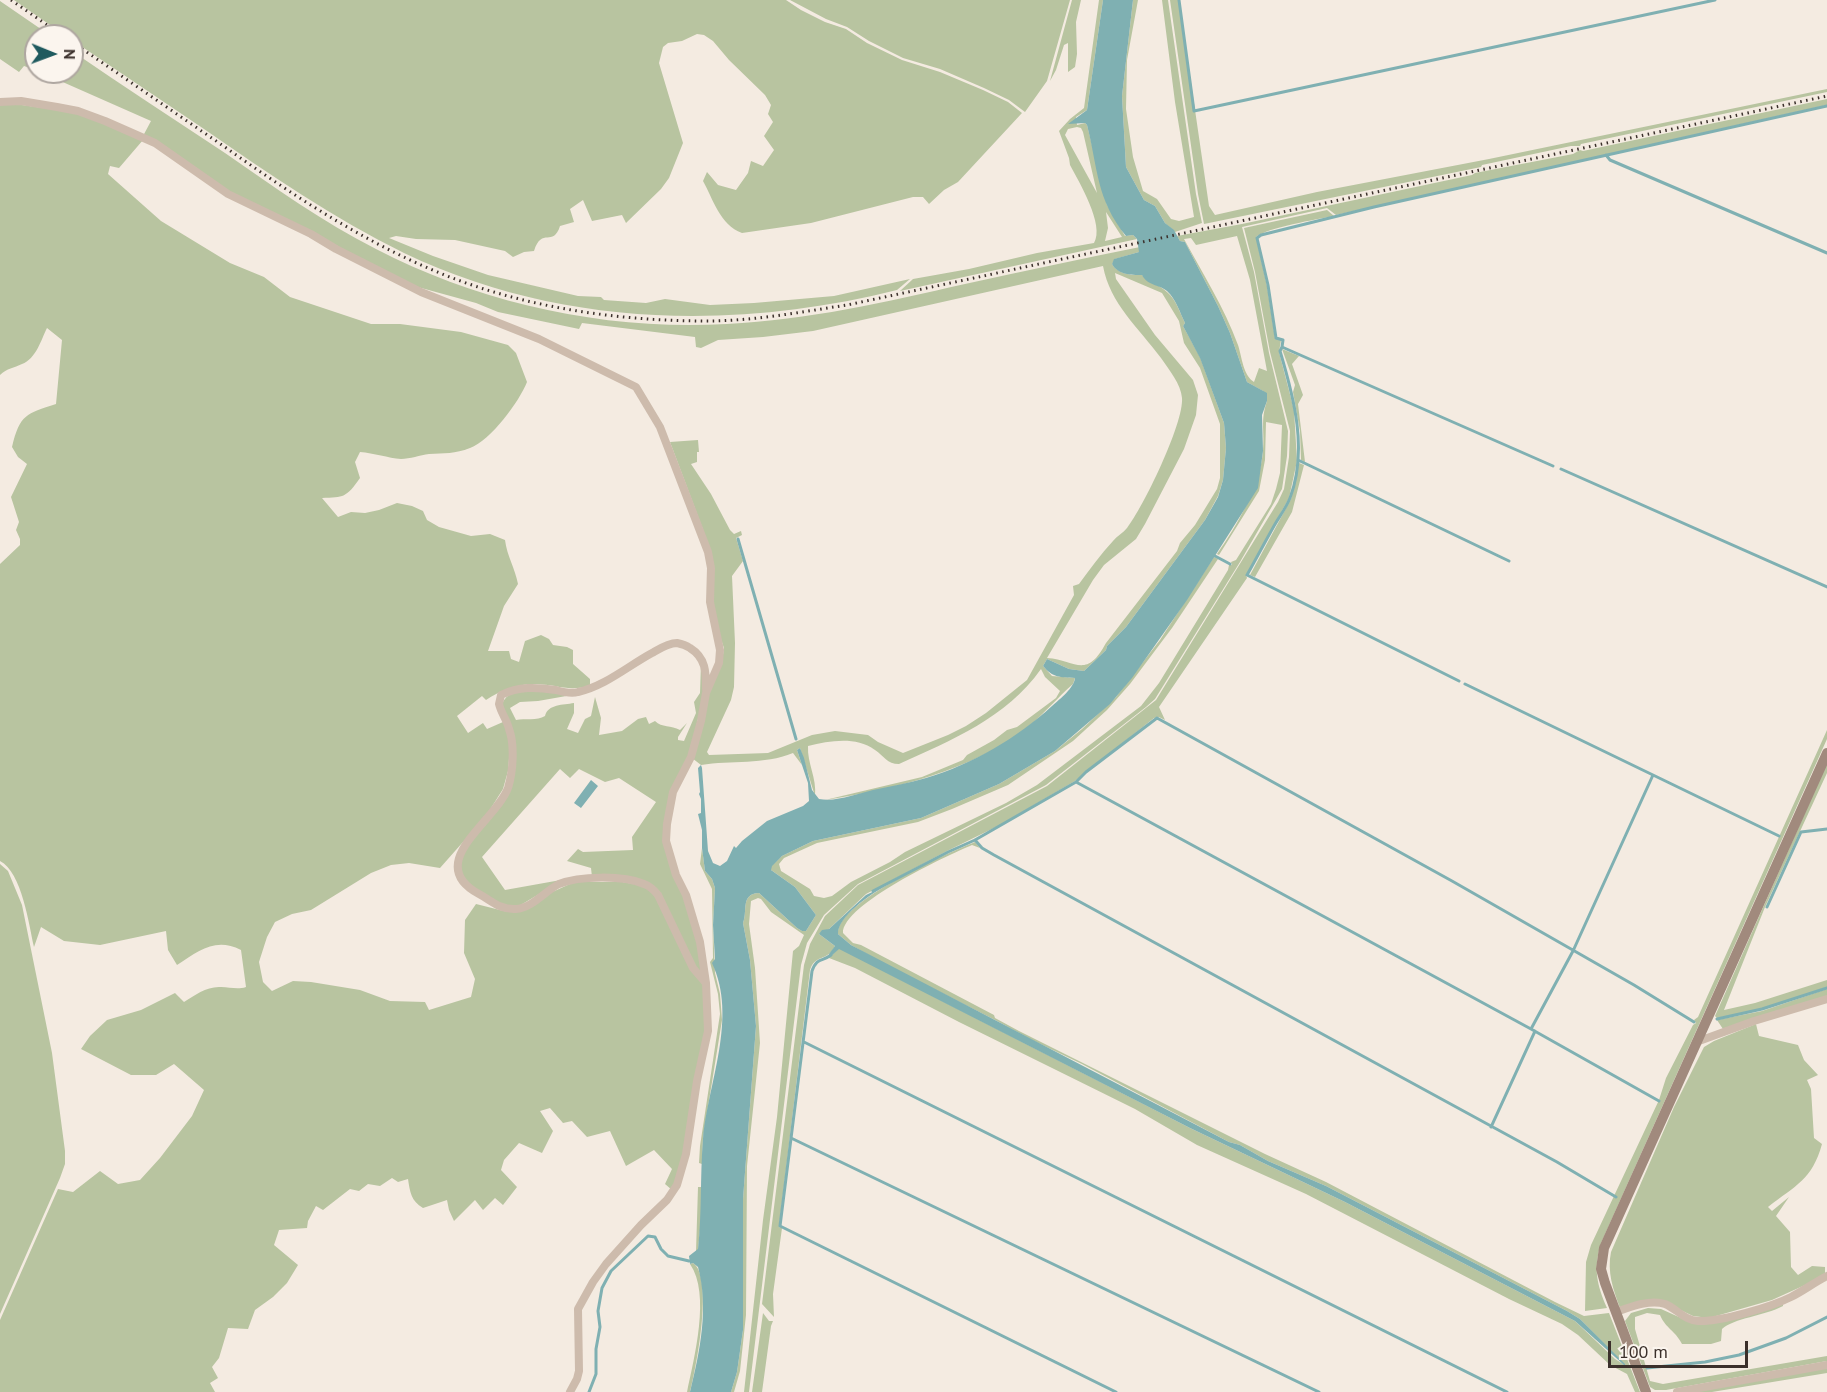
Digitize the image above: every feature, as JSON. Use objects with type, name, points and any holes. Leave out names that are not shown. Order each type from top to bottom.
[{"type":"main road","points":[[1646,1392],[1601,1269],[1604,1248],[1827,753]]},
{"type":"street","points":[[0,102],[21,100],[78,111],[105,121],[154,143],[228,194],[311,234],[421,292],[539,339],[636,387],[660,427],[708,552],[711,568],[710,602],[720,650],[718,663],[706,693]]},
{"type":"street","points":[[570,1392],[579,1371],[578,1309],[606,1264],[649,1216],[668,1200],[683,1170],[708,1031],[706,983],[694,921],[666,841],[673,792],[691,758],[701,721],[706,693],[706,673],[703,661],[696,652],[677,643],[664,646],[593,688],[575,693],[539,687],[510,691],[501,695],[498,704],[509,728],[511,739],[511,769],[508,788],[489,817],[466,841],[458,866],[464,885],[492,904],[507,909],[520,908],[558,885],[576,879],[626,878],[643,883],[658,895],[693,968],[706,983]]},
{"type":"street","points":[[1699,1041],[1754,1021],[1827,999]]},
{"type":"street","points":[[1616,1312],[1654,1303],[1664,1304],[1692,1320],[1713,1319],[1748,1312],[1792,1296],[1827,1276]]},
{"type":"street","points":[[1677,1392],[1827,1365]]},
{"type":"green space","points":[[14,0],[786,0],[801,10],[846,29],[867,43],[902,60],[940,72],[983,90],[1008,102],[1022,113],[958,182],[944,190],[929,204],[923,197],[913,197],[811,223],[742,233],[734,229],[723,218],[703,181],[707,172],[718,185],[736,190],[748,173],[751,161],[763,166],[774,150],[764,136],[773,122],[768,114],[771,105],[765,95],[713,41],[704,35],[697,34],[682,41],[668,43],[663,47],[659,63],[683,143],[669,178],[661,189],[626,223],[622,215],[592,221],[583,200],[570,209],[574,222],[560,226],[554,236],[540,240],[534,251],[513,257],[505,251],[455,240],[396,236],[389,238],[488,275],[578,296],[601,297],[604,300],[646,303],[665,299],[710,305],[754,303],[834,296],[910,279],[897,290],[835,303],[773,312],[710,316],[647,315],[585,308],[523,296],[463,278],[404,253],[277,179],[84,48],[84,24],[49,24]]},
{"type":"green space","points":[[790,0],[1070,0],[1047,81],[1025,112],[1009,100],[984,88],[940,69],[903,58],[847,27]]},
{"type":"green space","points":[[1072,0],[1081,0],[1076,22],[1075,67],[1068,72],[1068,43],[1064,45],[1050,81]]},
{"type":"green space","points":[[1099,0],[1103,0],[1087,110],[1076,117],[1077,125],[1085,123],[1087,125],[1107,205],[1125,236],[1133,235],[1137,239],[900,291],[913,279],[1094,243],[1096,226],[1094,215],[1070,165],[1059,131],[1084,108]],"holes":[[[1077,127],[1083,132],[1097,193],[1065,135],[1068,129]],[[1106,212],[1122,237],[1105,241],[1108,228]]]},
{"type":"green space","points":[[1133,0],[1138,0],[1127,60],[1126,109],[1133,157],[1143,191],[1157,199],[1171,219],[1179,221],[1194,217],[1175,102],[1162,0],[1168,0],[1202,223],[1175,232],[1165,223],[1155,206],[1144,200],[1126,167],[1122,96]]},
{"type":"green space","points":[[1170,0],[1179,0],[1209,206],[1215,215],[1317,192],[1827,89],[1827,92],[1204,224]]},
{"type":"green space","points":[[0,1],[34,24],[24,24],[24,66],[19,72],[0,59]]},
{"type":"green space","points":[[84,59],[280,191],[356,239],[459,285],[546,310],[591,318],[682,325],[787,319],[876,304],[1140,247],[1139,252],[1115,259],[1112,264],[1122,272],[1142,275],[1164,289],[1173,298],[1185,323],[1183,326],[1200,357],[1224,423],[1226,448],[1223,480],[1218,496],[1205,520],[1126,627],[1107,646],[1106,650],[1084,671],[1069,669],[1047,659],[1043,666],[1052,676],[1075,678],[1073,684],[1027,728],[982,756],[957,767],[904,784],[825,800],[922,777],[963,760],[967,755],[1007,730],[1017,727],[1056,698],[1060,691],[1045,677],[1041,669],[1012,701],[995,714],[939,746],[899,764],[889,761],[867,746],[851,741],[834,741],[808,746],[815,783],[815,796],[800,748],[797,750],[802,765],[793,753],[759,761],[701,765],[692,758],[706,702],[722,661],[724,648],[714,619],[708,543],[670,442],[698,440],[697,462],[691,464],[711,494],[730,530],[734,534],[741,531],[742,535],[736,538],[743,561],[732,576],[734,687],[731,700],[707,752],[709,755],[768,753],[812,735],[835,731],[868,735],[903,753],[948,735],[986,713],[1027,680],[1074,595],[1073,586],[1079,584],[1104,551],[1134,518],[1170,445],[1181,410],[1182,398],[1179,388],[1161,358],[1119,304],[1103,266],[813,331],[718,340],[701,348],[696,347],[695,337],[582,323],[579,329],[498,312],[476,303],[414,286],[229,192],[143,136],[151,121],[67,84],[84,84]],"holes":[[[1115,273],[1162,293],[1179,321],[1184,343],[1200,368],[1220,424],[1220,478],[1217,489],[1195,525],[1180,543],[1177,551],[1092,661],[1086,665],[1080,665],[1047,658],[1104,565],[1136,539],[1184,449],[1196,415],[1198,395],[1193,380],[1155,335],[1116,279]]]},
{"type":"green space","points":[[1827,99],[1827,105],[1336,215],[1327,208],[1242,227],[1254,272],[1269,353],[1288,431],[1282,489],[1240,562],[1155,699],[1046,785],[858,884],[824,915],[807,943],[801,965],[749,1392],[744,1392],[777,1117],[793,951],[799,946],[804,935],[771,912],[761,899],[751,901],[749,924],[755,968],[760,1043],[747,1166],[746,1315],[740,1371],[734,1392],[731,1392],[737,1372],[743,1330],[743,1199],[756,1026],[750,960],[743,923],[749,896],[759,893],[797,928],[806,931],[816,915],[795,887],[771,870],[771,866],[782,856],[813,841],[921,818],[999,784],[1055,751],[1116,697],[1160,640],[1214,557],[1218,559],[1172,628],[1130,684],[1107,710],[1073,741],[1008,785],[918,822],[817,843],[784,858],[779,864],[781,871],[810,889],[814,896],[824,898],[832,896],[851,882],[905,852],[1006,803],[1037,785],[1141,706],[1159,683],[1229,565],[1236,560],[1271,504],[1280,473],[1282,425],[1266,422],[1265,460],[1259,491],[1219,555],[1217,554],[1240,518],[1257,478],[1263,451],[1263,421],[1267,401],[1263,391],[1247,382],[1218,306],[1185,242],[1180,241],[1177,236]],"holes":[[[1237,236],[1250,280],[1267,371],[1259,368],[1254,382],[1245,370],[1238,345],[1226,317],[1184,239],[1191,238],[1196,245]]]},
{"type":"green space","points":[[8,103],[78,113],[143,140],[119,168],[110,166],[108,174],[161,221],[230,263],[264,277],[290,297],[371,324],[400,324],[461,332],[508,345],[516,353],[527,382],[518,400],[503,420],[478,444],[459,451],[404,459],[360,452],[355,462],[360,478],[348,493],[340,497],[322,498],[338,517],[351,512],[365,513],[379,510],[397,503],[423,511],[427,520],[439,527],[471,536],[490,534],[505,540],[518,584],[504,606],[488,651],[509,651],[511,659],[519,662],[525,641],[541,635],[549,639],[553,645],[573,650],[573,664],[590,679],[590,686],[568,688],[542,684],[521,685],[502,691],[486,700],[482,696],[457,716],[468,733],[483,723],[487,729],[503,722],[507,729],[510,747],[508,771],[503,789],[486,816],[440,868],[409,863],[391,865],[371,873],[311,910],[292,914],[275,922],[267,937],[259,962],[263,982],[272,991],[293,981],[360,990],[390,1001],[425,1002],[429,1010],[471,997],[475,979],[464,953],[465,920],[476,904],[508,912],[578,882],[629,882],[643,886],[655,895],[704,983],[706,1031],[685,1154],[672,1190],[665,1184],[672,1169],[654,1150],[626,1166],[610,1131],[587,1137],[572,1121],[563,1123],[550,1108],[540,1111],[553,1131],[542,1153],[519,1143],[504,1160],[501,1170],[517,1187],[503,1205],[495,1198],[483,1210],[475,1200],[454,1221],[447,1200],[423,1208],[419,1205],[412,1196],[408,1179],[398,1182],[392,1178],[380,1186],[368,1184],[359,1191],[350,1189],[323,1210],[316,1206],[307,1228],[279,1230],[274,1245],[298,1265],[287,1283],[255,1310],[248,1329],[228,1328],[219,1358],[212,1367],[218,1378],[210,1383],[215,1392],[0,1392],[0,1320],[58,1189],[73,1192],[100,1171],[118,1184],[140,1180],[192,1116],[204,1090],[174,1064],[156,1075],[131,1075],[81,1049],[90,1036],[107,1020],[141,1010],[175,993],[184,1002],[211,988],[246,987],[241,950],[232,946],[215,945],[207,947],[177,965],[168,950],[166,931],[100,945],[64,941],[41,927],[34,947],[19,887],[8,867],[0,861],[0,564],[20,545],[16,530],[19,522],[11,497],[27,464],[18,457],[12,447],[18,428],[26,417],[56,404],[62,340],[47,328],[37,349],[27,362],[8,369],[0,375],[0,104]]},
{"type":"green space","points":[[1327,210],[1334,216],[1281,227],[1256,237],[1275,338],[1281,340],[1279,352],[1294,410],[1297,461],[1289,498],[1246,575],[1247,578],[1159,707],[1165,720],[1159,717],[1154,718],[1075,781],[1000,825],[866,894],[829,929],[819,934],[835,946],[830,953],[815,961],[810,970],[779,1227],[782,1228],[773,1294],[774,1317],[762,1304],[804,965],[810,944],[825,916],[858,885],[1047,786],[1156,700],[1284,489],[1290,431],[1270,352],[1244,228]]},
{"type":"green space","points":[[1282,349],[1299,356],[1292,364],[1303,395],[1298,404],[1305,462],[1301,460],[1300,431],[1293,392],[1295,385]]},
{"type":"green space","points":[[1299,463],[1304,465],[1292,512],[1255,577],[1250,575],[1291,499]]},
{"type":"green space","points":[[701,664],[703,697],[689,757],[680,773],[665,841],[693,921],[703,978],[694,966],[652,887],[592,877],[591,868],[567,861],[578,849],[583,852],[633,850],[632,837],[656,802],[619,778],[605,782],[579,769],[570,778],[560,769],[482,857],[505,890],[572,878],[556,884],[519,906],[508,907],[471,888],[461,873],[460,866],[466,847],[508,790],[513,759],[502,704],[507,697],[523,690],[544,690],[572,695],[520,702],[510,708],[516,720],[535,719],[545,716],[553,707],[574,703],[574,713],[567,729],[578,733],[585,719],[591,716],[595,697],[601,718],[599,735],[622,731],[638,719],[646,717],[649,724],[655,721],[680,730],[687,723],[678,737],[678,740],[684,741],[696,713],[694,702],[700,693]]},
{"type":"green space","points":[[1827,730],[1827,739],[1601,1243],[1597,1261],[1597,1277],[1607,1308],[1585,1311],[1586,1262],[1591,1245],[1659,1100],[1666,1078],[1696,1023],[1694,1020],[1698,1017]]},
{"type":"green space","points":[[1827,763],[1827,773],[1765,907],[1724,1010],[1755,1003],[1827,980],[1827,987],[1762,1009],[1717,1018],[1715,1016]]},
{"type":"green space","points":[[975,842],[980,848],[972,845],[920,870],[877,895],[847,921],[843,933],[853,943],[861,945],[994,1015],[995,1018],[1019,1031],[1326,1182],[1555,1302],[1584,1316],[1609,1313],[1640,1392],[1635,1392],[1627,1374],[1610,1365],[1578,1335],[1562,1324],[1306,1194],[1197,1145],[1135,1109],[855,968],[829,958],[839,948],[1190,1128],[1345,1202],[1575,1321],[1615,1359],[1625,1365],[1580,1319],[1567,1311],[1326,1186],[1268,1161],[1240,1145],[1229,1142],[883,963],[851,945],[838,934],[842,921],[873,894],[919,868]]},
{"type":"green space","points":[[702,848],[705,871],[712,879],[715,888],[713,925],[715,973],[720,994],[722,1020],[703,1138],[702,1164],[699,1163],[700,1146],[720,1014],[718,994],[710,962],[713,958],[712,889],[700,864]]},
{"type":"green space","points":[[0,864],[8,871],[22,905],[52,1053],[65,1164],[0,1314]]},
{"type":"green space","points":[[1827,989],[1827,997],[1723,1029],[1717,1020],[1762,1011]]},
{"type":"green space","points":[[1756,1024],[1759,1036],[1798,1045],[1804,1060],[1818,1075],[1807,1080],[1811,1089],[1814,1138],[1822,1144],[1818,1156],[1802,1181],[1768,1207],[1772,1211],[1789,1197],[1776,1216],[1790,1232],[1791,1267],[1798,1275],[1812,1266],[1825,1267],[1825,1276],[1772,1300],[1709,1318],[1693,1316],[1668,1304],[1620,1308],[1610,1273],[1611,1252],[1674,1107],[1704,1047]]},
{"type":"green space","points":[[698,1187],[701,1187],[701,1221],[696,1252]]},
{"type":"green space","points":[[693,1263],[699,1272],[703,1304],[696,1364],[690,1392],[687,1392],[697,1344],[700,1309],[696,1277],[690,1264]]},
{"type":"green space","points":[[1783,1302],[1783,1306],[1727,1325],[1722,1329],[1721,1341],[1711,1344],[1682,1344],[1660,1315],[1647,1313],[1635,1317],[1635,1329],[1650,1381],[1663,1384],[1827,1356],[1827,1361],[1666,1390],[1655,1390],[1650,1387],[1625,1321],[1631,1313],[1648,1308],[1661,1309],[1690,1322]]},
{"type":"green space","points":[[763,1313],[769,1321],[773,1321],[762,1392],[752,1392]]},
{"type":"green space","points":[[1827,1367],[1827,1373],[1712,1392],[1689,1392]]},
{"type":"water","points":[[1103,0],[1133,0],[1122,96],[1126,167],[1144,200],[1155,206],[1180,241],[1185,242],[1230,333],[1247,382],[1267,393],[1262,415],[1263,451],[1258,488],[1187,600],[1132,678],[1110,704],[1055,751],[999,784],[921,818],[813,841],[782,856],[771,870],[795,887],[816,915],[806,931],[797,928],[759,893],[749,896],[743,923],[750,960],[756,1026],[743,1199],[743,1330],[737,1372],[731,1392],[690,1392],[700,1345],[703,1298],[698,1267],[693,1263],[690,1264],[689,1256],[698,1249],[703,1139],[722,1028],[719,984],[712,963],[715,959],[713,925],[715,888],[712,879],[705,871],[702,830],[698,814],[701,813],[701,799],[698,768],[701,765],[708,851],[713,863],[720,866],[727,861],[734,846],[736,848],[767,821],[803,806],[809,801],[808,783],[797,750],[800,748],[812,790],[819,799],[826,800],[920,780],[977,758],[1024,729],[1072,686],[1075,678],[1057,676],[1043,666],[1047,659],[1069,669],[1084,671],[1106,650],[1107,646],[1126,627],[1205,520],[1218,497],[1223,480],[1226,448],[1224,423],[1200,358],[1183,326],[1185,323],[1170,294],[1147,281],[1142,275],[1121,272],[1112,264],[1114,259],[1139,252],[1137,239],[1133,235],[1126,236],[1103,196],[1087,125],[1085,123],[1068,124],[1087,110]]},
{"type":"water","points":[[591,780],[598,786],[581,808],[574,803]]},
{"type":"water","points":[[885,886],[872,894],[843,920],[838,934],[851,945],[1229,1142],[1240,1145],[1268,1161],[1326,1186],[1567,1311],[1580,1319],[1625,1366],[1575,1321],[1345,1202],[1190,1128],[839,949],[829,958],[835,946],[819,934],[822,930],[829,929],[866,895]]},
{"type":"waterway","points":[[1179,0],[1194,111],[1715,0]]},
{"type":"waterway","points":[[1282,347],[1283,340],[1276,338],[1268,285],[1257,238],[1261,235],[1374,207],[1827,106]]},
{"type":"waterway","points":[[1606,155],[1610,160],[1827,253]]},
{"type":"waterway","points":[[1459,681],[1247,575],[1288,502],[1298,461],[1297,424],[1280,351],[1282,347],[1553,466]]},
{"type":"waterway","points":[[1298,460],[1509,561]]},
{"type":"waterway","points":[[1561,469],[1827,587]]},
{"type":"waterway","points":[[738,539],[796,739]]},
{"type":"waterway","points":[[1215,556],[1230,564]]},
{"type":"waterway","points":[[1465,684],[1779,836]]},
{"type":"waterway","points":[[873,891],[975,840],[1076,782],[1157,718],[1452,881],[1694,1022]]},
{"type":"waterway","points":[[1531,1029],[1573,951],[1653,775]]},
{"type":"waterway","points":[[1076,782],[1659,1101]]},
{"type":"waterway","points":[[1767,907],[1801,832],[1827,829]]},
{"type":"waterway","points":[[975,840],[982,848],[994,855],[1557,1162],[1616,1197]]},
{"type":"waterway","points":[[831,955],[818,962],[812,971],[780,1226],[1116,1392]]},
{"type":"waterway","points":[[1717,1019],[1762,1009],[1827,988]]},
{"type":"waterway","points":[[1491,1127],[1535,1031]]},
{"type":"waterway","points":[[804,1042],[1507,1392]]},
{"type":"waterway","points":[[791,1138],[1319,1392]]},
{"type":"waterway","points":[[589,1392],[596,1374],[596,1349],[600,1327],[598,1311],[602,1288],[611,1271],[648,1236],[655,1237],[661,1249],[668,1256],[689,1261]]},
{"type":"waterway","points":[[1647,1368],[1705,1362],[1739,1355],[1786,1338],[1827,1317]]},
{"type":"railway","points":[[11,0],[46,24]]},
{"type":"railway","points":[[84,50],[296,196],[374,242],[428,268],[495,292],[564,309],[636,318],[707,321],[777,316],[847,305],[1827,96]]}]
